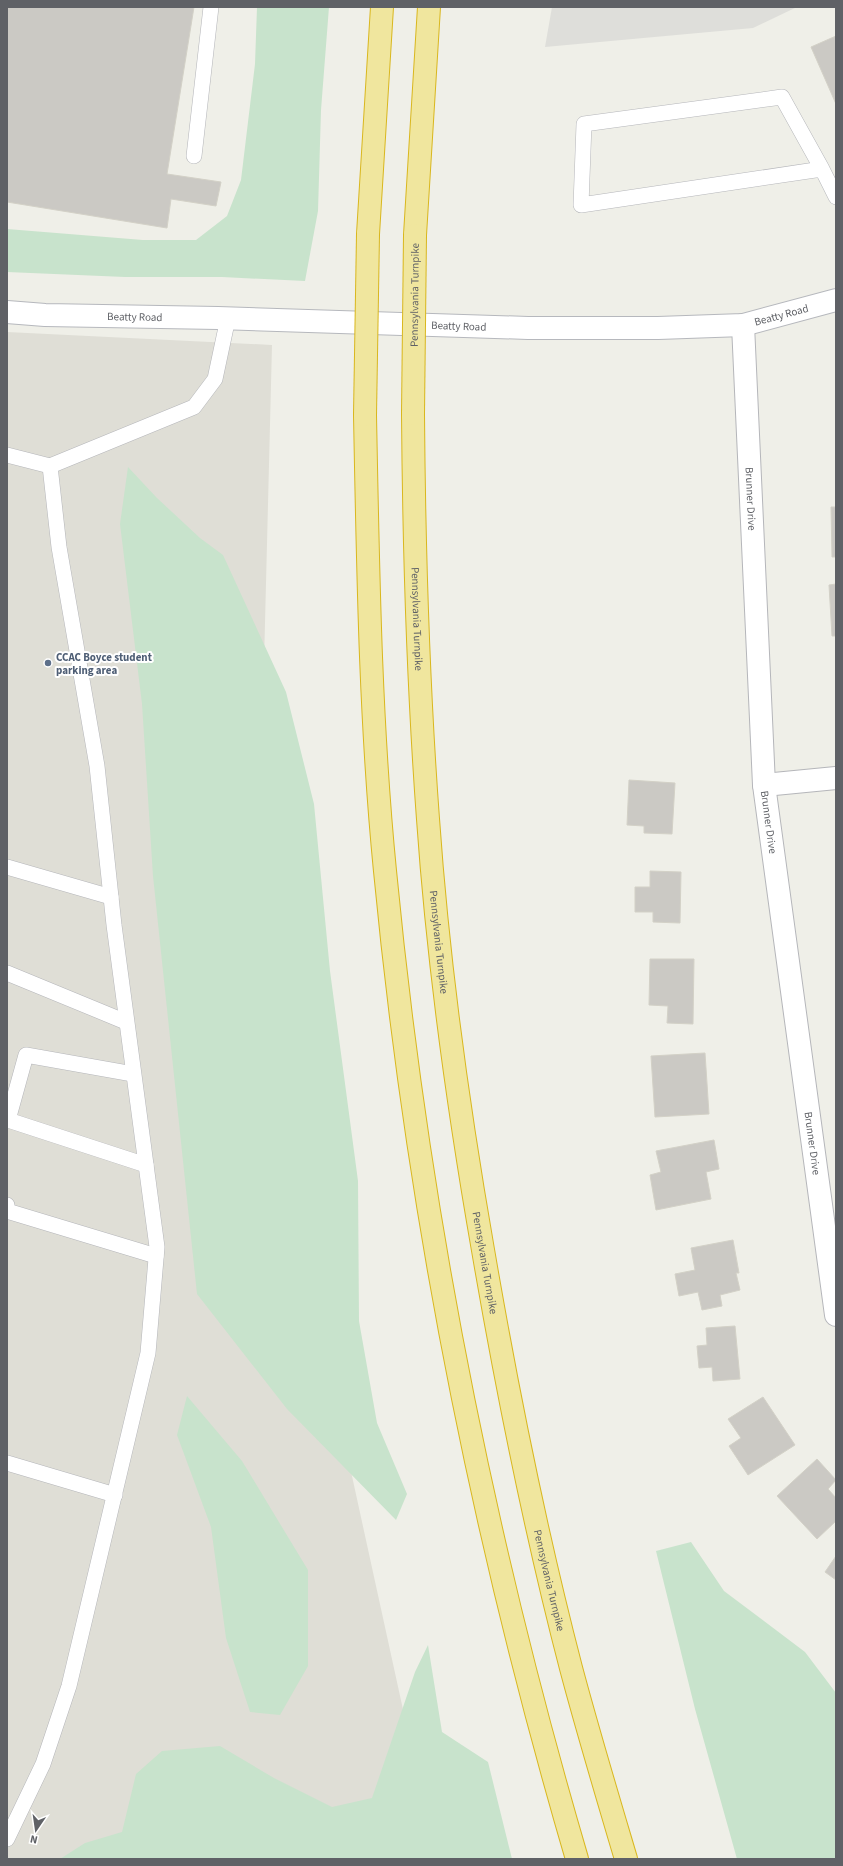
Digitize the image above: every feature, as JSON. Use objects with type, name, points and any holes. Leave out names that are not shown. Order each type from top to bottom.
[{"type":"highway","points":[[382,7],[368,234],[365,415],[371,641],[385,869],[406,1057],[426,1195],[477,1469],[534,1709],[577,1859]]},
{"type":"highway","name":"Pennsylvania Turnpike","points":[[429,7],[414,235],[412,414],[419,656],[428,821],[453,1064],[500,1350],[534,1511],[571,1666],[626,1859]]},
{"type":"street","name":"Beatty Road","points":[[7,312],[45,315],[228,318],[528,328],[658,328],[743,325],[836,300]]},
{"type":"street","name":"Brunner Drive","points":[[743,325],[764,785],[835,1311]]},
{"type":"street","points":[[764,785],[836,778]]},
{"type":"lane","points":[[194,156],[211,7]]},
{"type":"lane","points":[[822,169],[581,205],[584,124],[782,98],[822,169],[836,197]]},
{"type":"lane","points":[[7,455],[50,466],[194,407],[214,379],[228,318]]},
{"type":"lane","points":[[7,1839],[43,1764],[69,1686],[148,1354],[157,1247],[126,1022],[97,766],[59,547],[50,466]]},
{"type":"lane","points":[[7,867],[111,897]]},
{"type":"lane","points":[[7,973],[126,1022]]},
{"type":"lane","points":[[133,1074],[26,1055],[8,1120],[146,1165]]},
{"type":"lane","points":[[7,1205],[8,1211],[156,1256]]},
{"type":"lane","points":[[7,1463],[114,1495]]},
{"type":"shaded area","points":[[552,7],[797,7],[753,28],[545,47]]},
{"type":"shaded area","points":[[7,332],[272,345],[260,822],[312,1293],[416,1769],[442,1859],[7,1859]]},
{"type":"green space","points":[[257,7],[329,7],[321,110],[318,211],[305,281],[222,277],[125,277],[7,272],[7,229],[143,240],[196,240],[227,216],[241,180],[255,64]]},
{"type":"green space","points":[[128,467],[157,498],[200,538],[223,555],[286,692],[314,804],[330,971],[358,1181],[359,1321],[377,1423],[407,1494],[396,1520],[287,1409],[197,1294],[153,876],[142,704],[120,524]]},
{"type":"green space","points":[[187,1396],[242,1461],[308,1570],[308,1666],[280,1715],[250,1712],[226,1638],[211,1527],[177,1435]]},
{"type":"green space","points":[[691,1542],[724,1591],[805,1652],[836,1693],[836,1859],[737,1859],[695,1709],[656,1551]]},
{"type":"green space","points":[[428,1645],[442,1732],[488,1762],[512,1859],[60,1859],[85,1843],[122,1832],[136,1774],[162,1751],[220,1746],[274,1778],[332,1807],[372,1798],[415,1672]]},
{"type":"building","points":[[7,7],[194,7],[167,174],[221,182],[216,206],[171,199],[167,228],[7,202]]},
{"type":"building","points":[[836,36],[836,104],[811,47]]},
{"type":"building","points":[[831,507],[836,507],[836,557],[832,557]]},
{"type":"building","points":[[836,584],[836,636],[832,636],[829,585]]},
{"type":"building","points":[[629,780],[675,783],[672,834],[644,833],[644,826],[627,825]]},
{"type":"building","points":[[650,871],[681,872],[680,923],[653,922],[653,912],[635,912],[635,887],[650,887]]},
{"type":"building","points":[[650,959],[694,959],[693,1024],[667,1023],[668,1006],[649,1005]]},
{"type":"building","points":[[705,1053],[709,1114],[655,1117],[651,1056]]},
{"type":"building","points":[[714,1140],[719,1169],[706,1172],[711,1199],[656,1210],[650,1175],[661,1172],[656,1151]]},
{"type":"building","points":[[733,1240],[739,1273],[736,1273],[740,1290],[720,1295],[722,1306],[702,1310],[698,1292],[679,1296],[675,1274],[695,1270],[691,1248]]},
{"type":"building","points":[[735,1326],[740,1379],[713,1381],[712,1367],[699,1368],[697,1346],[707,1345],[706,1328]]},
{"type":"building","points":[[763,1397],[795,1445],[748,1475],[729,1446],[741,1438],[728,1419]]},
{"type":"building","points":[[817,1459],[836,1480],[828,1489],[836,1498],[836,1521],[817,1539],[777,1496]]},
{"type":"building","points":[[836,1556],[836,1580],[825,1572]]},
{"type":"place","name":"CCAC Boyce student parking area","points":[[48,663]]}]
